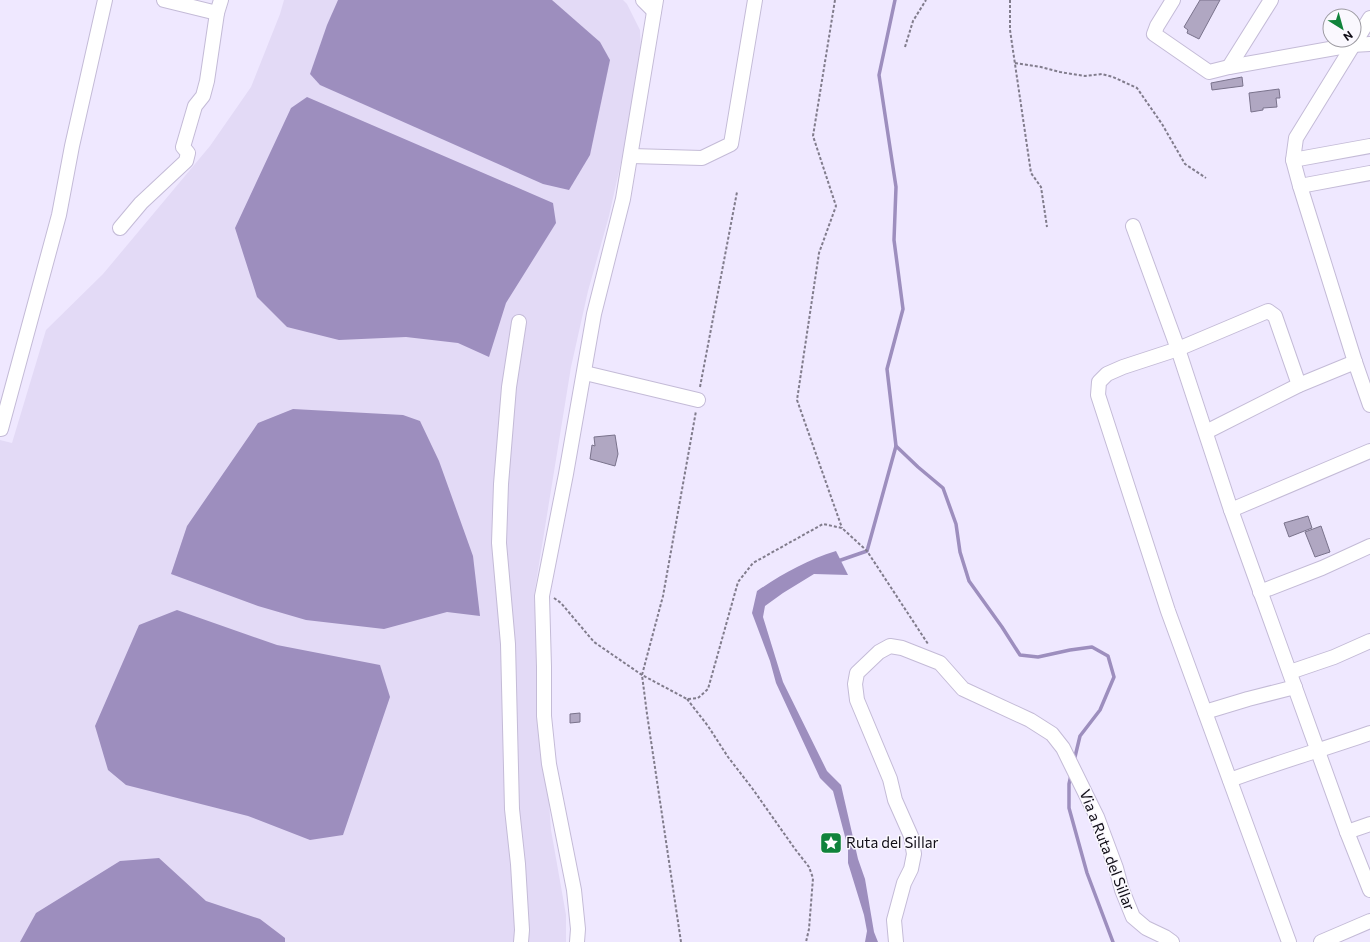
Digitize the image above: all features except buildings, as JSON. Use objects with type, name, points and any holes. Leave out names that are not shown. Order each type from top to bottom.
[{"type":"street","points":[[0,429],[59,215],[72,146],[105,0]]},
{"type":"street","points":[[120,228],[141,203],[186,161],[188,153],[183,147],[195,106],[203,96],[207,81],[219,7],[164,0]]},
{"type":"street","points":[[578,942],[574,890],[549,764],[544,716],[542,596],[585,372],[594,314],[623,199],[631,156],[655,6],[643,0]]},
{"type":"street","points":[[631,156],[702,158],[731,144],[755,0]]},
{"type":"street","points":[[1173,0],[1157,26],[1154,34],[1209,72],[1335,48]]},
{"type":"street","points":[[1229,67],[1271,0]]},
{"type":"street","points":[[1362,30],[1370,18]]},
{"type":"street","points":[[1350,48],[1296,138],[1293,160],[1355,362],[1370,405]]},
{"type":"street","points":[[1293,160],[1370,146]]},
{"type":"street","points":[[1300,186],[1370,173]]},
{"type":"street","points":[[1133,226],[1178,349],[1231,510],[1260,592],[1347,832],[1370,890]]},
{"type":"street","points":[[1289,942],[1168,611],[1098,395],[1100,382],[1107,374],[1123,367],[1178,349],[1268,311],[1275,316],[1299,385]]},
{"type":"street","points":[[519,322],[509,388],[501,484],[499,543],[508,644],[512,809],[518,864],[522,930],[521,942]]},
{"type":"street","points":[[1206,432],[1299,385],[1355,362]]},
{"type":"street","points":[[585,372],[698,400]]},
{"type":"street","points":[[1231,510],[1370,452]]},
{"type":"street","points":[[1260,592],[1322,568],[1370,546]]},
{"type":"street","points":[[1290,672],[1334,657],[1370,641]]},
{"type":"street","points":[[896,942],[894,920],[904,883],[911,869],[914,854],[910,836],[895,800],[890,779],[857,700],[855,684],[857,672],[879,652],[890,646],[902,648],[940,663]]},
{"type":"street","name":"Via a Ruta del Sillar","points":[[940,663],[963,689],[1030,720],[1052,734],[1064,748],[1097,817],[1116,868],[1122,890],[1133,917],[1146,928],[1172,942]]},
{"type":"street","points":[[1205,712],[1248,699],[1295,688]]},
{"type":"street","points":[[1230,780],[1370,733]]},
{"type":"street","points":[[1347,832],[1370,824]]},
{"type":"street","points":[[1321,942],[1370,921]]},
{"type":"path","points":[[835,0],[813,136],[836,206],[819,252],[797,400],[842,528],[867,551],[940,663]]},
{"type":"path","points":[[905,47],[913,21],[926,0]]},
{"type":"path","points":[[1010,0],[1010,30],[1031,173],[1041,186],[1047,227]]},
{"type":"path","points":[[1015,63],[1041,66],[1060,72],[1086,76],[1102,74],[1114,77],[1137,88],[1162,124],[1185,164],[1206,178]]},
{"type":"path","points":[[681,942],[642,675],[663,596],[737,192]]},
{"type":"path","points":[[687,699],[698,698],[708,689],[738,582],[753,563],[823,524],[842,528]]},
{"type":"path","points":[[542,596],[552,596],[561,603],[594,642],[642,675],[687,699],[708,726],[728,757],[809,867],[813,878],[809,929],[806,942]]},
{"type":"shaded area","points":[[284,0],[623,0],[627,4],[640,30],[641,51],[630,122],[609,216],[588,291],[571,367],[534,595],[551,830],[566,915],[566,942],[0,942],[0,440],[12,443],[46,330],[103,274],[210,146],[251,87],[280,14]]},
{"type":"shaded area","points":[[338,0],[552,0],[600,42],[610,60],[590,155],[569,190],[543,184],[320,85],[310,74],[327,25]]},
{"type":"shaded area","points":[[307,97],[553,203],[556,223],[506,303],[489,357],[458,343],[406,337],[339,340],[287,327],[257,297],[235,228],[291,108]]},
{"type":"shaded area","points":[[293,409],[403,415],[420,421],[439,461],[473,556],[480,616],[447,612],[384,629],[306,620],[258,606],[171,574],[187,526],[258,423]]},
{"type":"shaded area","points":[[836,551],[848,575],[814,574],[765,606],[763,617],[783,682],[827,771],[841,785],[858,859],[865,879],[874,932],[878,942],[865,942],[867,931],[864,915],[848,863],[848,848],[833,791],[820,778],[776,683],[770,661],[752,613],[757,591],[795,568]]},
{"type":"shaded area","points":[[177,610],[277,645],[380,665],[390,697],[343,835],[310,840],[248,816],[126,785],[108,770],[95,726],[139,625]]},
{"type":"shaded area","points":[[159,858],[206,901],[260,919],[285,938],[285,942],[20,942],[36,913],[120,861]]},
{"type":"waterway","points":[[838,561],[867,551],[896,446],[887,369],[903,309],[894,240],[896,187],[879,75],[895,0]]},
{"type":"waterway","points":[[896,446],[943,488],[956,524],[960,552],[969,581],[1020,655],[1038,657],[1092,647],[1108,656],[1114,677],[1100,710],[1080,736],[1074,761]]},
{"type":"waterway","points":[[1071,775],[1069,784],[1069,808],[1087,873],[1113,942]]},
{"type":"place","name":"Ruta del Sillar","points":[[831,843]]}]
